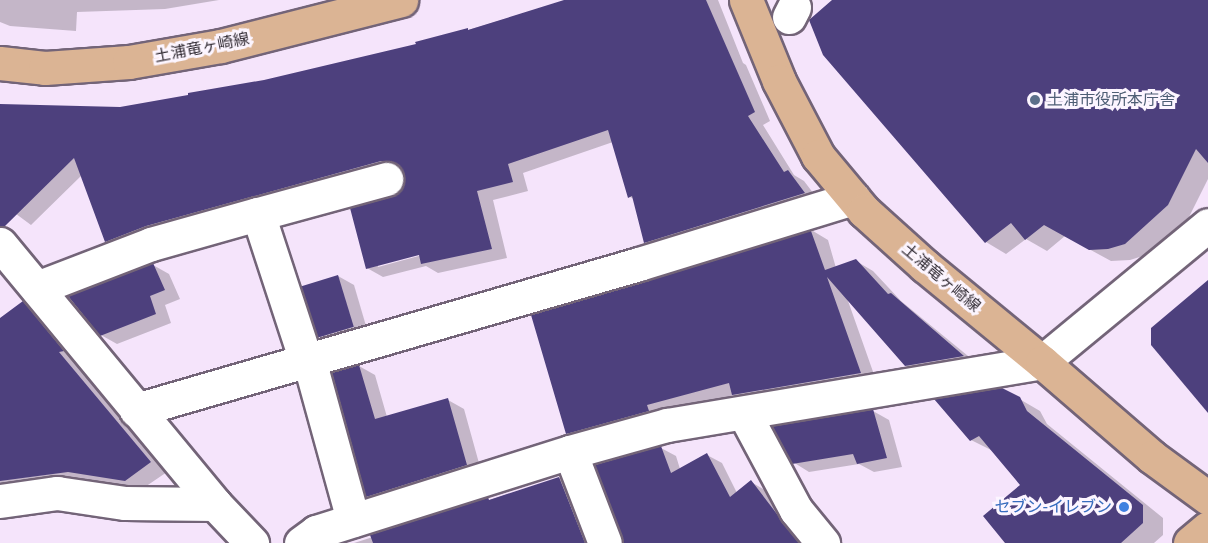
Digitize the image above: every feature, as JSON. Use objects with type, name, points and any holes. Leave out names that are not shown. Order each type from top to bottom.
[{"type":"main road","name":"土浦竜ヶ崎線","points":[[0,63],[45,68],[129,62],[220,46],[401,0]]},
{"type":"main road","name":"土浦竜ヶ崎線","points":[[746,0],[779,81],[818,156],[864,211],[925,266],[1042,362],[1152,458],[1208,498]]},
{"type":"main road","points":[[1190,543],[1208,528]]},
{"type":"street","points":[[37,288],[151,244],[386,179]]},
{"type":"street","points":[[136,410],[639,264],[853,198]]},
{"type":"street","points":[[258,214],[308,360],[353,520]]},
{"type":"street","points":[[301,543],[316,532],[353,520],[570,452],[667,425],[1042,362],[1208,225]]},
{"type":"street","points":[[0,244],[215,504],[252,543]]},
{"type":"street","points":[[744,413],[796,510],[823,543]]},
{"type":"street","points":[[570,452],[605,543]]},
{"type":"street","points":[[0,501],[57,493],[125,503],[215,504]]},
{"type":"building","points":[[564,0],[706,0],[755,112],[748,116],[784,172],[788,170],[805,193],[644,243],[632,196],[628,198],[608,130],[508,164],[513,182],[477,191],[492,249],[421,264],[419,255],[366,269],[350,208],[391,197],[400,192],[404,183],[404,174],[399,165],[390,161],[381,161],[146,226],[105,242],[74,158],[5,226],[0,226],[0,104],[120,107],[188,95],[188,93],[264,80],[416,44],[415,42],[468,28],[468,30]]},
{"type":"building","name":"土浦市役所本庁舎","points":[[832,0],[1208,0],[1208,163],[1196,149],[1168,205],[1125,244],[1108,249],[1089,250],[1044,225],[1025,240],[1011,223],[985,243],[823,55],[809,20]]},
{"type":"building","points":[[813,230],[811,231],[825,270],[856,259],[888,294],[891,293],[964,356],[905,366],[827,277],[861,373],[732,395],[729,383],[647,405],[649,411],[566,434],[531,315]]},
{"type":"building","points":[[153,263],[165,290],[150,296],[156,314],[100,336],[68,296]]},
{"type":"building","points":[[338,275],[354,327],[316,338],[301,286]]},
{"type":"building","points":[[1208,280],[1208,413],[1151,345],[1151,328]]},
{"type":"building","points":[[23,301],[64,351],[59,352],[151,462],[125,481],[68,472],[0,481],[0,318]]},
{"type":"building","points":[[359,365],[375,419],[448,398],[467,465],[366,497],[332,373]]},
{"type":"building","points":[[1002,388],[1020,397],[1027,411],[1143,505],[1143,523],[1121,543],[1005,543],[983,516],[1020,485],[979,436],[970,441],[934,399]]},
{"type":"building","points":[[873,409],[887,458],[857,464],[853,454],[792,464],[772,426]]},
{"type":"building","points":[[661,446],[671,473],[707,453],[730,497],[751,480],[799,543],[623,543],[595,465]]},
{"type":"building","points":[[559,477],[585,543],[373,543],[370,535],[488,497],[489,500]]},
{"type":"place","name":"土浦市役所本庁舎","points":[[1035,100]]},
{"type":"place","name":"セブン-イレブン","points":[[1124,507]]}]
